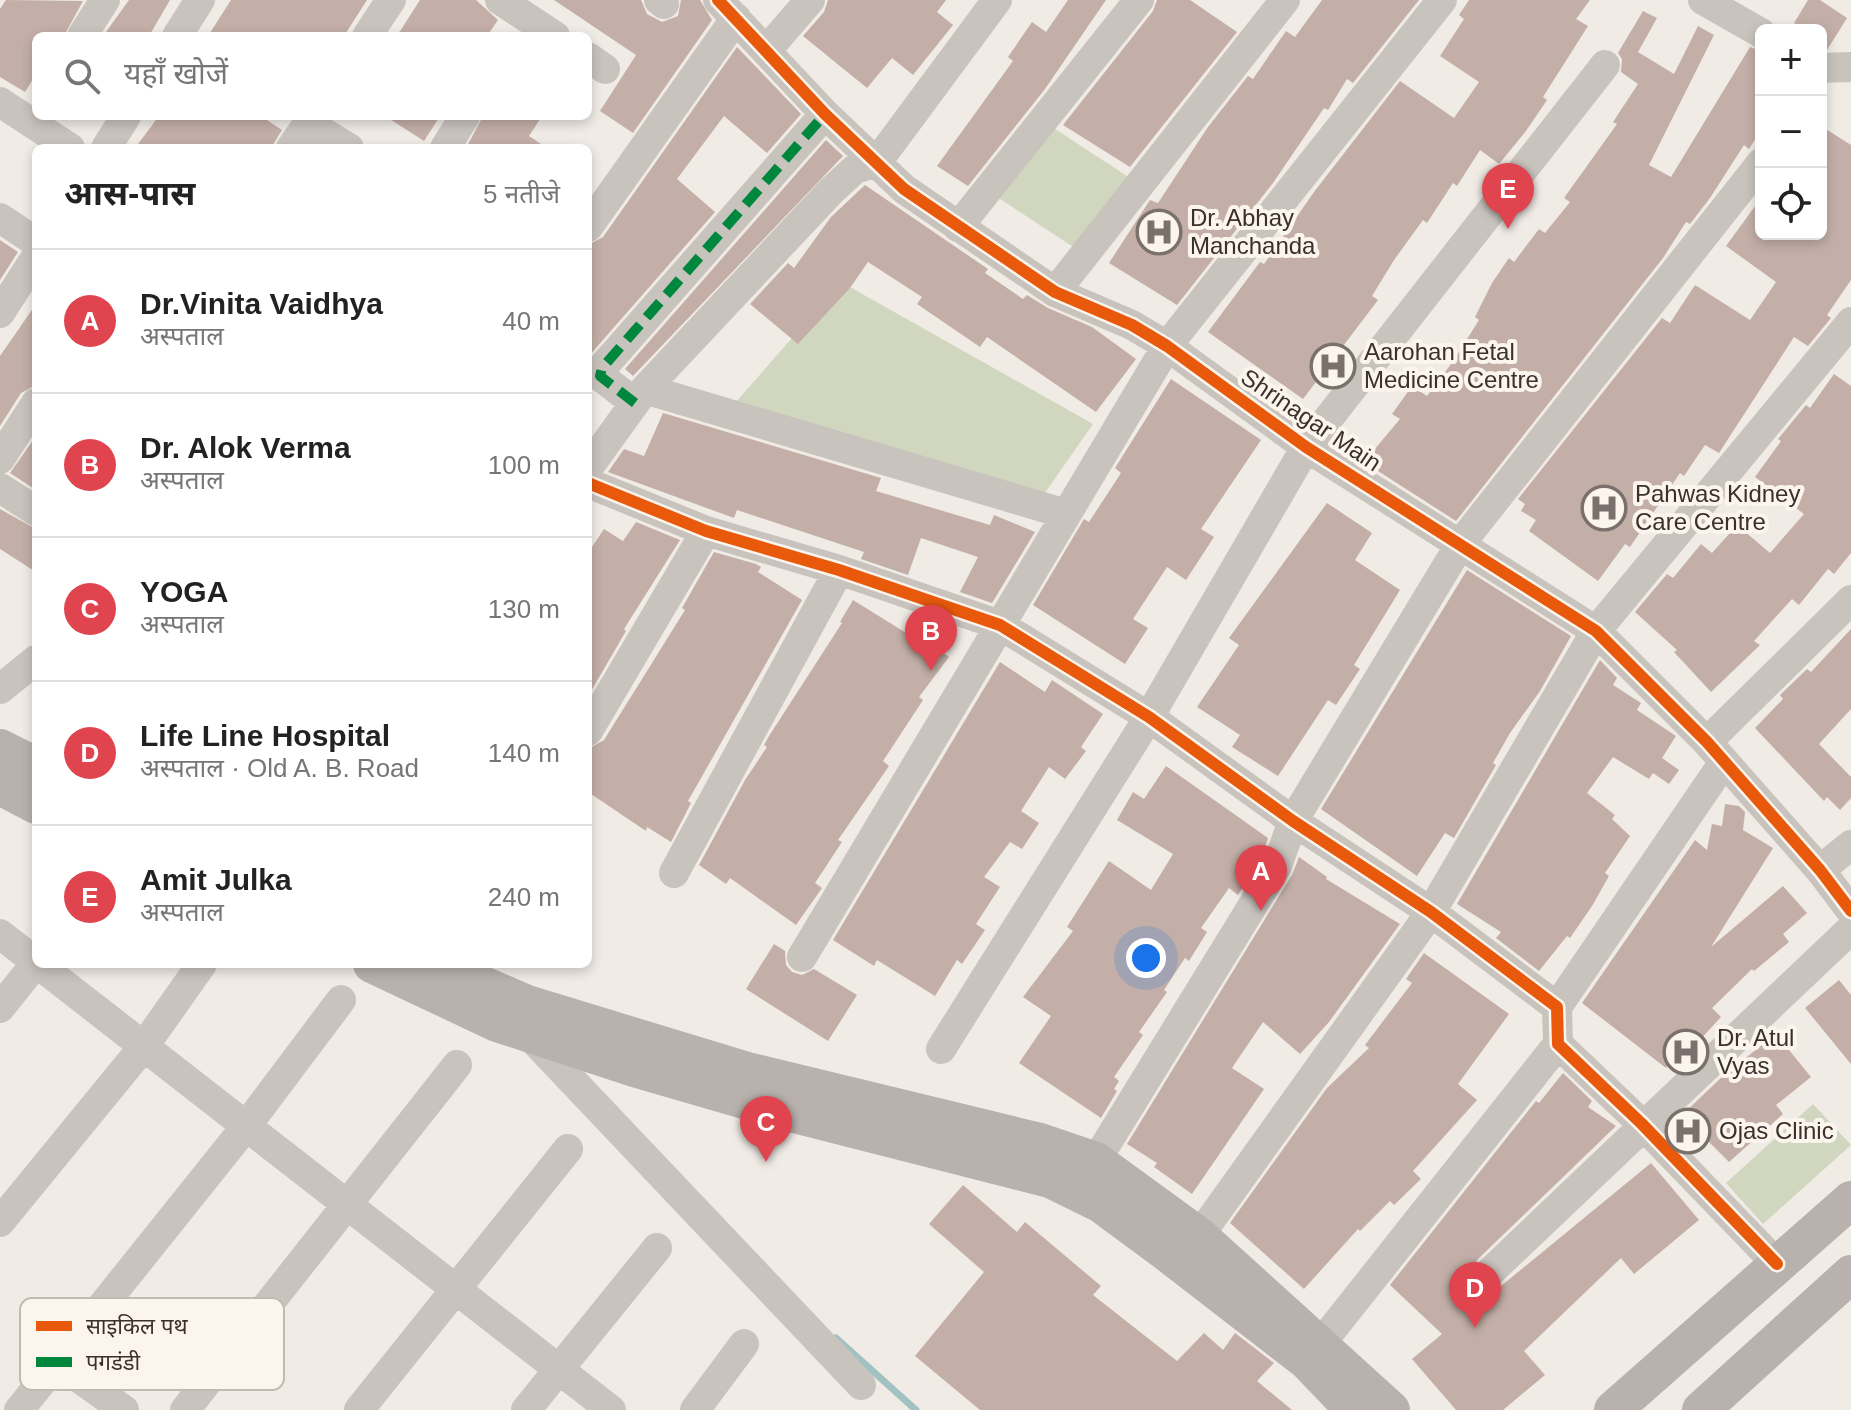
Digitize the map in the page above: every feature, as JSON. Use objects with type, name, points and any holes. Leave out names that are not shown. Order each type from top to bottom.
[{"type":"main road","points":[[0,748],[32,764]]},
{"type":"main road","points":[[0,786],[32,803]]},
{"type":"main road","points":[[382,968],[511,1017],[1040,1142],[1086,1176],[1199,1236],[1313,1353],[1354,1410]]},
{"type":"main road","points":[[441,968],[511,1017]]},
{"type":"main road","points":[[1086,1176],[1112,1212],[1391,1410]]},
{"type":"main road","points":[[1613,1410],[1851,1200]]},
{"type":"main road","points":[[1701,1410],[1851,1274]]},
{"type":"street","points":[[85,32],[105,0]]},
{"type":"street","points":[[180,32],[200,0]]},
{"type":"street","points":[[370,32],[391,0]]},
{"type":"street","points":[[500,0],[521,27]]},
{"type":"street","points":[[767,50],[810,0]]},
{"type":"street","points":[[592,462],[640,396],[831,191],[855,169],[877,162],[997,0]]},
{"type":"street","points":[[958,227],[1139,0]]},
{"type":"street","points":[[1055,292],[1285,0]]},
{"type":"street","points":[[802,957],[1167,346],[1442,0]]},
{"type":"street","points":[[1703,0],[1755,30]]},
{"type":"street","points":[[592,221],[727,9]]},
{"type":"street","name":"Shrinagar Main","points":[[727,9],[825,114],[904,189],[1055,292],[1132,325],[1167,346],[1306,447],[1596,631],[1716,752],[1820,870],[1851,911]]},
{"type":"street","points":[[941,1049],[1149,717],[1306,447],[1605,65]]},
{"type":"street","points":[[1827,68],[1851,67]]},
{"type":"street","points":[[0,102],[32,114]]},
{"type":"street","points":[[825,114],[602,368],[600,376],[606,384],[640,396],[1066,514]]},
{"type":"street","points":[[39,120],[66,144]]},
{"type":"street","points":[[108,144],[124,120]]},
{"type":"street","points":[[294,144],[311,120],[344,144]]},
{"type":"street","points":[[448,144],[462,120]]},
{"type":"street","points":[[1086,1176],[1277,866],[1293,821],[1461,543],[1757,168]]},
{"type":"street","points":[[0,218],[32,239]]},
{"type":"street","points":[[1,307],[32,263]]},
{"type":"street","points":[[1199,1236],[1431,912],[1596,631],[1851,322]]},
{"type":"street","points":[[0,459],[32,409]]},
{"type":"street","points":[[592,485],[706,531],[839,570],[1000,625],[1149,717],[1293,821],[1431,912],[1557,1007]]},
{"type":"street","points":[[0,488],[32,508]]},
{"type":"street","points":[[592,724],[706,531]]},
{"type":"street","points":[[674,873],[839,570]]},
{"type":"street","points":[[1313,1353],[1558,1044],[1557,1007],[1716,752],[1851,600]]},
{"type":"street","points":[[0,689],[32,663]]},
{"type":"street","points":[[1820,870],[1851,845]]},
{"type":"street","points":[[1489,1273],[1642,1124],[1851,929]]},
{"type":"street","points":[[0,934],[32,959]]},
{"type":"street","points":[[0,1008],[33,968]]},
{"type":"street","points":[[43,968],[247,1125],[345,1206],[559,1367],[611,1410]]},
{"type":"street","points":[[0,1222],[144,1046],[199,968]]},
{"type":"street","points":[[110,1298],[247,1125],[341,1000]]},
{"type":"street","points":[[511,1017],[861,1385]]},
{"type":"street","points":[[1558,1044],[1642,1124],[1777,1264]]},
{"type":"street","points":[[273,1298],[457,1065]]},
{"type":"street","points":[[359,1410],[568,1149]]},
{"type":"street","points":[[526,1410],[657,1248]]},
{"type":"street","points":[[695,1410],[744,1344]]},
{"type":"street","points":[[19,1410],[36,1390]]},
{"type":"street","points":[[96,1390],[124,1410]]},
{"type":"street","points":[[185,1410],[201,1390]]},
{"type":"green space","points":[[1046,123],[1133,180],[1084,254],[997,197]]},
{"type":"green space","points":[[841,282],[1093,424],[1042,497],[736,402]]},
{"type":"green space","points":[[1813,1104],[1851,1145],[1763,1224],[1726,1183]]},
{"type":"building","points":[[6,0],[83,1],[66,32],[32,32],[32,81],[25,92],[0,77],[0,9]]},
{"type":"building","points":[[129,0],[170,0],[151,32],[106,32]]},
{"type":"building","points":[[231,0],[367,0],[347,32],[211,32]]},
{"type":"building","points":[[420,0],[476,0],[498,20],[490,32],[400,32]]},
{"type":"building","points":[[554,0],[641,0],[647,14],[662,22],[678,16],[681,0],[700,0],[712,20],[633,133],[600,111],[636,55]]},
{"type":"building","points":[[828,0],[946,0],[937,12],[953,25],[913,75],[892,58],[867,88],[803,36],[824,12]]},
{"type":"building","points":[[1068,0],[1106,0],[1045,89],[968,186],[937,166],[1013,61],[1008,57],[1032,22],[1046,32]]},
{"type":"building","points":[[1157,0],[1190,0],[1237,32],[1130,167],[1063,125],[1153,11]]},
{"type":"building","points":[[1322,0],[1419,0],[1353,83],[1347,79],[1328,110],[1324,108],[1273,183],[1177,305],[1109,263],[1150,200],[1158,203],[1208,127],[1248,76],[1253,79],[1286,31],[1295,37]]},
{"type":"building","points":[[1469,0],[1590,0],[1576,19],[1588,26],[1543,97],[1547,100],[1526,131],[1499,164],[1480,150],[1457,186],[1453,183],[1427,223],[1423,220],[1394,260],[1372,296],[1378,300],[1303,399],[1208,332],[1260,262],[1264,264],[1314,192],[1400,81],[1454,118],[1479,82],[1440,56],[1464,19],[1459,15]]},
{"type":"building","points":[[1808,0],[1820,0],[1847,18],[1827,50],[1827,24],[1794,23]]},
{"type":"building","points":[[1643,11],[1657,18],[1638,52],[1674,74],[1698,26],[1714,35],[1649,165],[1671,177],[1750,47],[1755,49],[1755,140],[1749,149],[1744,145],[1710,198],[1690,224],[1686,222],[1663,258],[1456,521],[1364,462],[1400,419],[1392,414],[1412,386],[1427,396],[1454,360],[1479,320],[1475,317],[1492,283],[1509,258],[1514,262],[1539,229],[1545,233],[1570,202],[1564,198],[1617,124],[1613,122],[1638,84],[1621,72],[1622,59],[1618,53]]},
{"type":"building","points":[[737,47],[801,114],[767,153],[724,116],[677,179],[715,212],[592,352],[592,243],[603,237]]},
{"type":"building","points":[[156,120],[267,120],[282,130],[273,144],[138,144]]},
{"type":"building","points":[[391,120],[437,120],[424,141]]},
{"type":"building","points":[[481,120],[539,120],[529,136],[541,144],[468,144]]},
{"type":"building","points":[[1827,130],[1851,145],[1851,280],[1827,315],[1831,318],[1808,346],[1794,337],[1719,453],[1705,445],[1684,476],[1680,473],[1630,547],[1625,544],[1598,581],[1529,531],[1536,520],[1521,511],[1525,504],[1518,499],[1662,318],[1670,323],[1695,285],[1750,320],[1776,282],[1726,246],[1755,206],[1755,240],[1827,240]]},
{"type":"building","points":[[826,140],[843,156],[633,376],[625,369]]},
{"type":"building","points":[[865,185],[988,269],[985,273],[1023,299],[1027,295],[1092,327],[1136,359],[1096,412],[987,337],[980,347],[917,304],[922,297],[868,262],[850,288],[798,344],[750,304],[788,263],[794,268],[831,217]]},
{"type":"building","points":[[0,240],[18,252],[0,280]]},
{"type":"building","points":[[32,310],[32,387],[21,393],[0,426],[0,356]]},
{"type":"building","points":[[1834,374],[1851,386],[1851,553],[1834,574],[1828,569],[1799,605],[1792,599],[1754,641],[1760,645],[1711,692],[1674,652],[1677,650],[1635,612],[1667,574],[1673,578],[1701,544],[1712,553],[1737,525],[1770,553],[1804,514],[1755,477],[1781,441],[1778,439],[1806,405],[1810,408]]},
{"type":"building","points":[[1171,379],[1261,440],[1201,529],[1214,537],[1186,580],[1167,567],[1133,619],[1148,628],[1125,664],[1033,605],[1084,519],[1089,522],[1121,473],[1115,468]]},
{"type":"building","points":[[663,413],[881,478],[876,491],[990,525],[994,515],[1035,532],[992,603],[960,592],[978,557],[921,538],[908,575],[861,559],[864,552],[737,510],[734,518],[608,472],[624,449],[644,456]]},
{"type":"building","points":[[32,442],[32,487],[10,473]]},
{"type":"building","points":[[1327,503],[1372,533],[1355,560],[1400,590],[1354,665],[1360,669],[1336,705],[1328,700],[1278,776],[1232,747],[1240,735],[1197,707],[1239,645],[1229,638]]},
{"type":"building","points":[[0,509],[32,527],[32,569],[0,549]]},
{"type":"building","points":[[636,522],[680,540],[624,629],[626,631],[592,690],[592,547],[604,529],[623,541]]},
{"type":"building","points":[[714,552],[756,564],[761,567],[758,572],[802,600],[688,801],[691,803],[671,842],[647,827],[646,831],[592,795],[592,747],[604,740],[685,610],[682,608]]},
{"type":"building","points":[[1467,570],[1571,636],[1540,691],[1510,733],[1493,763],[1496,765],[1454,838],[1445,833],[1417,876],[1321,809]]},
{"type":"building","points":[[853,600],[911,636],[914,632],[949,657],[919,697],[923,700],[883,761],[889,766],[838,840],[842,842],[815,883],[822,888],[796,925],[730,878],[726,884],[699,865],[745,780],[767,747],[764,745],[769,736],[842,623]]},
{"type":"building","points":[[1851,629],[1851,709],[1819,744],[1851,777],[1851,798],[1840,810],[1827,797],[1824,801],[1755,728],[1783,699],[1780,695],[1807,669],[1811,672]]},
{"type":"building","points":[[1600,660],[1617,678],[1613,685],[1641,703],[1637,710],[1676,736],[1662,758],[1679,770],[1669,784],[1653,773],[1649,779],[1613,757],[1587,793],[1615,815],[1612,819],[1630,836],[1605,873],[1609,876],[1592,906],[1570,938],[1567,936],[1539,971],[1496,938],[1501,932],[1457,904]]},
{"type":"building","points":[[1000,662],[1045,692],[1052,680],[1103,714],[1081,747],[1086,751],[1065,779],[1049,767],[1021,811],[1039,823],[1022,849],[1010,842],[984,877],[1000,887],[976,924],[985,930],[962,964],[957,960],[935,996],[877,960],[874,966],[833,940]]},
{"type":"building","points":[[1166,766],[1268,838],[1261,858],[1238,895],[1229,888],[1201,928],[1207,932],[1189,961],[1185,958],[1164,990],[1167,992],[1139,1032],[1143,1035],[1114,1077],[1119,1081],[1114,1089],[1117,1091],[1101,1118],[1019,1063],[1051,1016],[1023,997],[1073,931],[1067,927],[1109,861],[1151,890],[1173,854],[1117,820],[1133,792],[1144,799]]},
{"type":"building","points":[[1725,804],[1739,806],[1745,812],[1743,830],[1773,848],[1711,947],[1783,886],[1807,913],[1783,934],[1789,942],[1754,971],[1752,969],[1712,1008],[1721,1017],[1697,1043],[1688,1035],[1666,1068],[1582,1003],[1695,840],[1707,850],[1712,824],[1722,826]]},
{"type":"building","points":[[1299,857],[1326,879],[1400,924],[1329,1022],[1300,1054],[1263,1022],[1232,1068],[1264,1089],[1192,1194],[1154,1167],[1157,1163],[1127,1144],[1292,875]]},
{"type":"building","points":[[774,944],[785,951],[786,965],[792,972],[802,975],[814,969],[857,995],[828,1041],[746,989]]},
{"type":"building","points":[[1424,953],[1509,1014],[1458,1084],[1477,1100],[1413,1171],[1421,1179],[1394,1205],[1390,1201],[1360,1231],[1358,1229],[1304,1289],[1230,1223],[1327,1088],[1369,1048],[1365,1045],[1412,983],[1406,979]]},
{"type":"building","points":[[1839,980],[1851,995],[1851,1064],[1805,1008]]},
{"type":"building","points":[[1776,1034],[1811,1077],[1776,1105],[1783,1114],[1729,1162],[1682,1115],[1724,1075]]},
{"type":"building","points":[[1563,1073],[1592,1101],[1588,1107],[1616,1126],[1477,1260],[1471,1276],[1477,1286],[1492,1291],[1501,1286],[1651,1163],[1699,1220],[1634,1274],[1621,1258],[1524,1351],[1545,1375],[1503,1410],[1456,1410],[1412,1359],[1442,1334],[1390,1285],[1536,1101],[1539,1103]]},
{"type":"building","points":[[963,1185],[1017,1232],[1025,1222],[1101,1286],[1093,1295],[1177,1361],[1204,1333],[1223,1350],[1235,1333],[1274,1363],[1257,1381],[1292,1410],[980,1410],[915,1356],[984,1272],[929,1224]]},
{"type":"waterway","points":[[836,1338],[916,1410]]},
{"type":"marked path","points":[[635,403],[600,376],[602,368],[825,114]]},
{"type":"cycle path","points":[[718,0],[825,114],[904,189],[1055,292],[1132,325],[1167,346],[1306,447],[1596,631],[1707,742],[1820,870],[1851,911]]},
{"type":"cycle path","points":[[592,485],[706,531],[839,570],[1000,625],[1149,717],[1293,821],[1431,912],[1557,1007],[1558,1044],[1642,1124],[1777,1264]]},
{"type":"place","name":"Amit Julka","points":[[1508,229]]},
{"type":"place","name":"Dr. Abhay Manchanda","points":[[1159,232]]},
{"type":"place","name":"Aarohan Fetal Medicine Centre","points":[[1333,366]]},
{"type":"place","name":"Pahwas Kidney Care Centre","points":[[1604,508]]},
{"type":"place","name":"Dr. Alok Verma","points":[[931,671]]},
{"type":"place","name":"Dr.Vinita Vaidhya","points":[[1261,911]]},
{"type":"place","name":"Dr. Atul Vyas","points":[[1686,1052]]},
{"type":"place","name":"Ojas Clinic","points":[[1688,1131]]},
{"type":"place","name":"YOGA","points":[[766,1162]]},
{"type":"place","name":"Life Line Hospital","points":[[1475,1328]]}]
